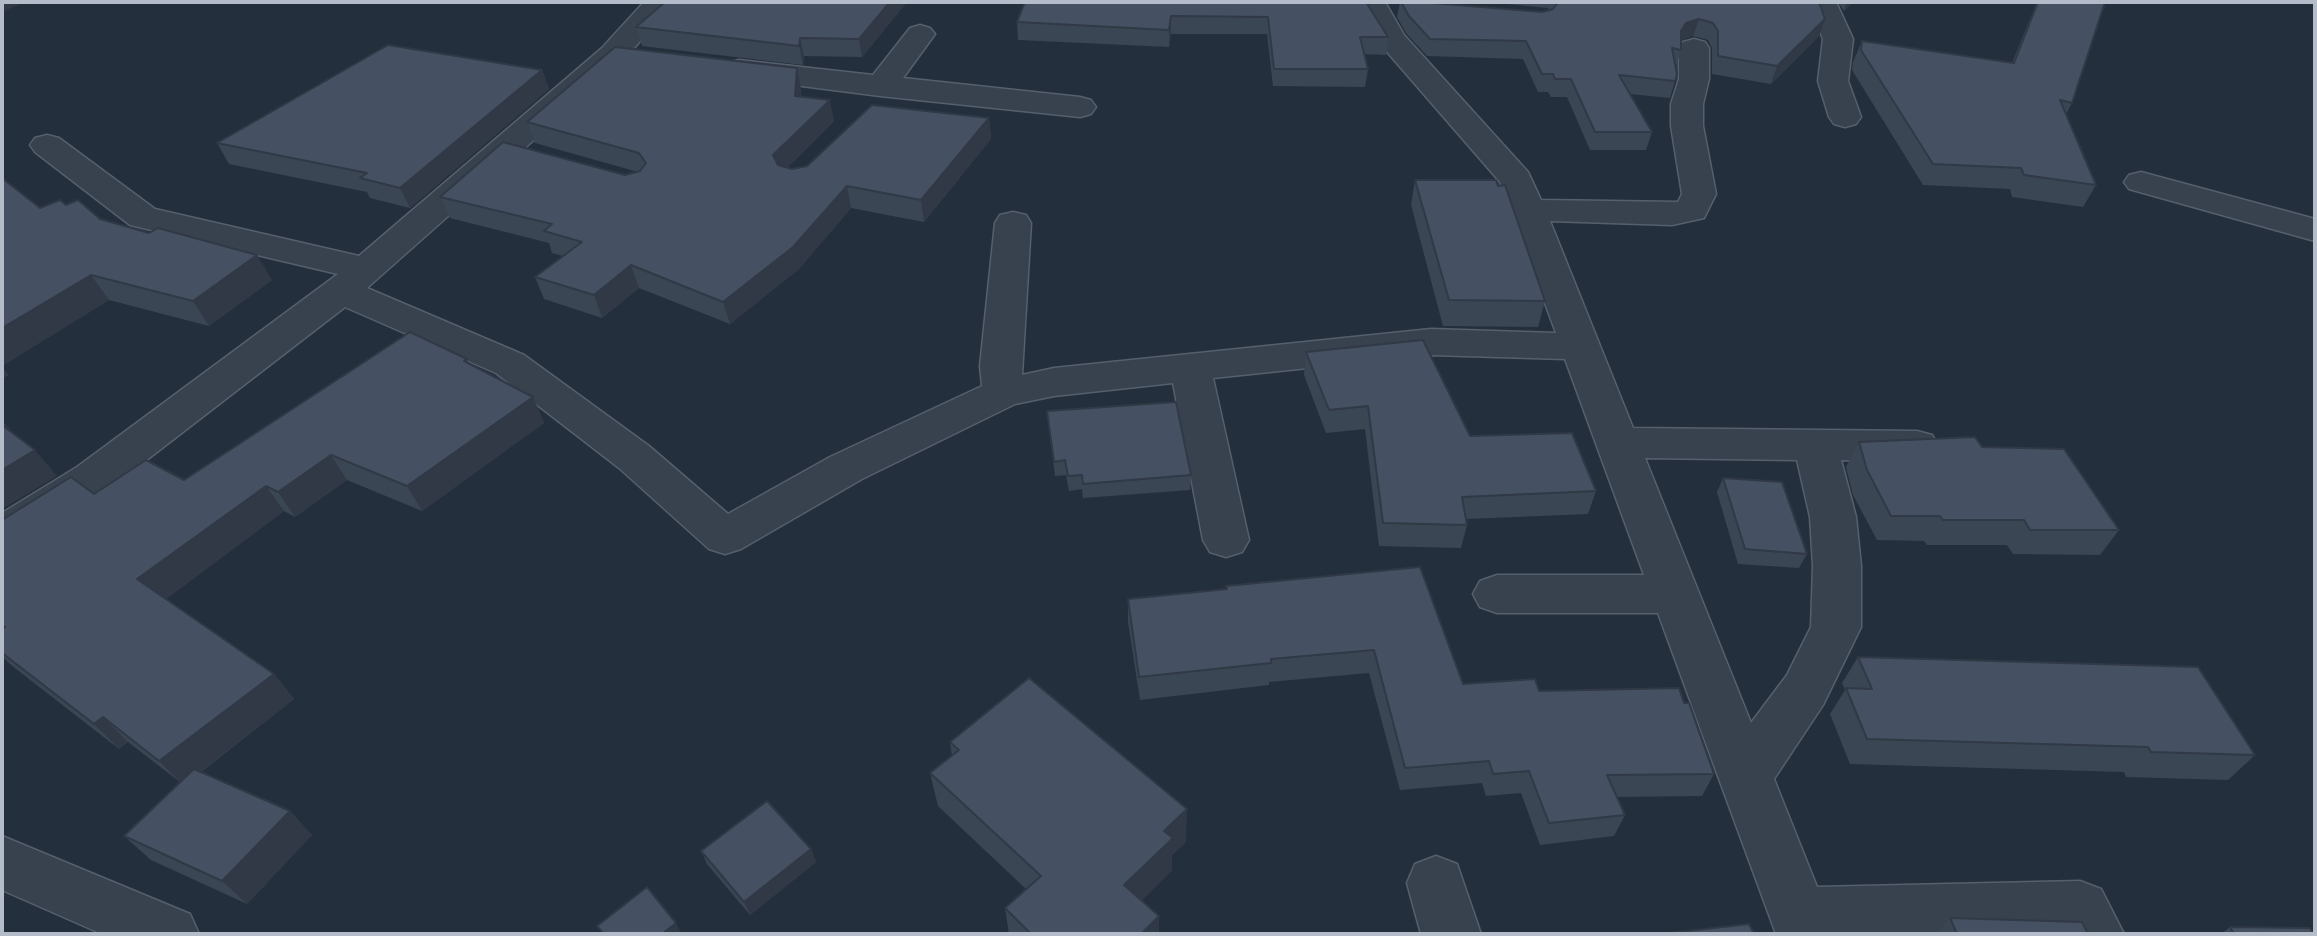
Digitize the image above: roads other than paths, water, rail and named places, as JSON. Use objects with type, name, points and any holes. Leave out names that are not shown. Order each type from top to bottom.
[{"type":"street","points":[[2,535],[93,478],[520,152],[629,56],[659,2]]},
{"type":"street","points":[[1822,2],[1838,39],[1833,81],[1845,117]]},
{"type":"street","points":[[1382,4],[1400,49],[1516,179],[1803,924],[2080,909],[2094,934]]},
{"type":"street","points":[[860,118],[886,87],[920,34]]},
{"type":"street","points":[[1529,210],[1672,214],[1692,211],[1699,194],[1687,126],[1687,104],[1694,79],[1694,48]]},
{"type":"street","points":[[707,65],[1080,107]]},
{"type":"street","points":[[47,145],[143,217],[354,280],[510,364],[634,457],[725,537],[846,468],[1004,392],[1054,382],[1431,342],[1583,347]]},
{"type":"street","points":[[2141,182],[2315,230]]},
{"type":"street","points":[[1004,392],[1000,366],[1013,223]]},
{"type":"street","points":[[1190,367],[1226,540]]},
{"type":"street","points":[[1619,443],[1952,446]]},
{"type":"street","points":[[1746,774],[1805,690],[1836,627],[1837,566],[1833,517],[1816,447]]},
{"type":"street","points":[[1497,594],[1675,594]]},
{"type":"street","points":[[2,862],[136,929]]}]
